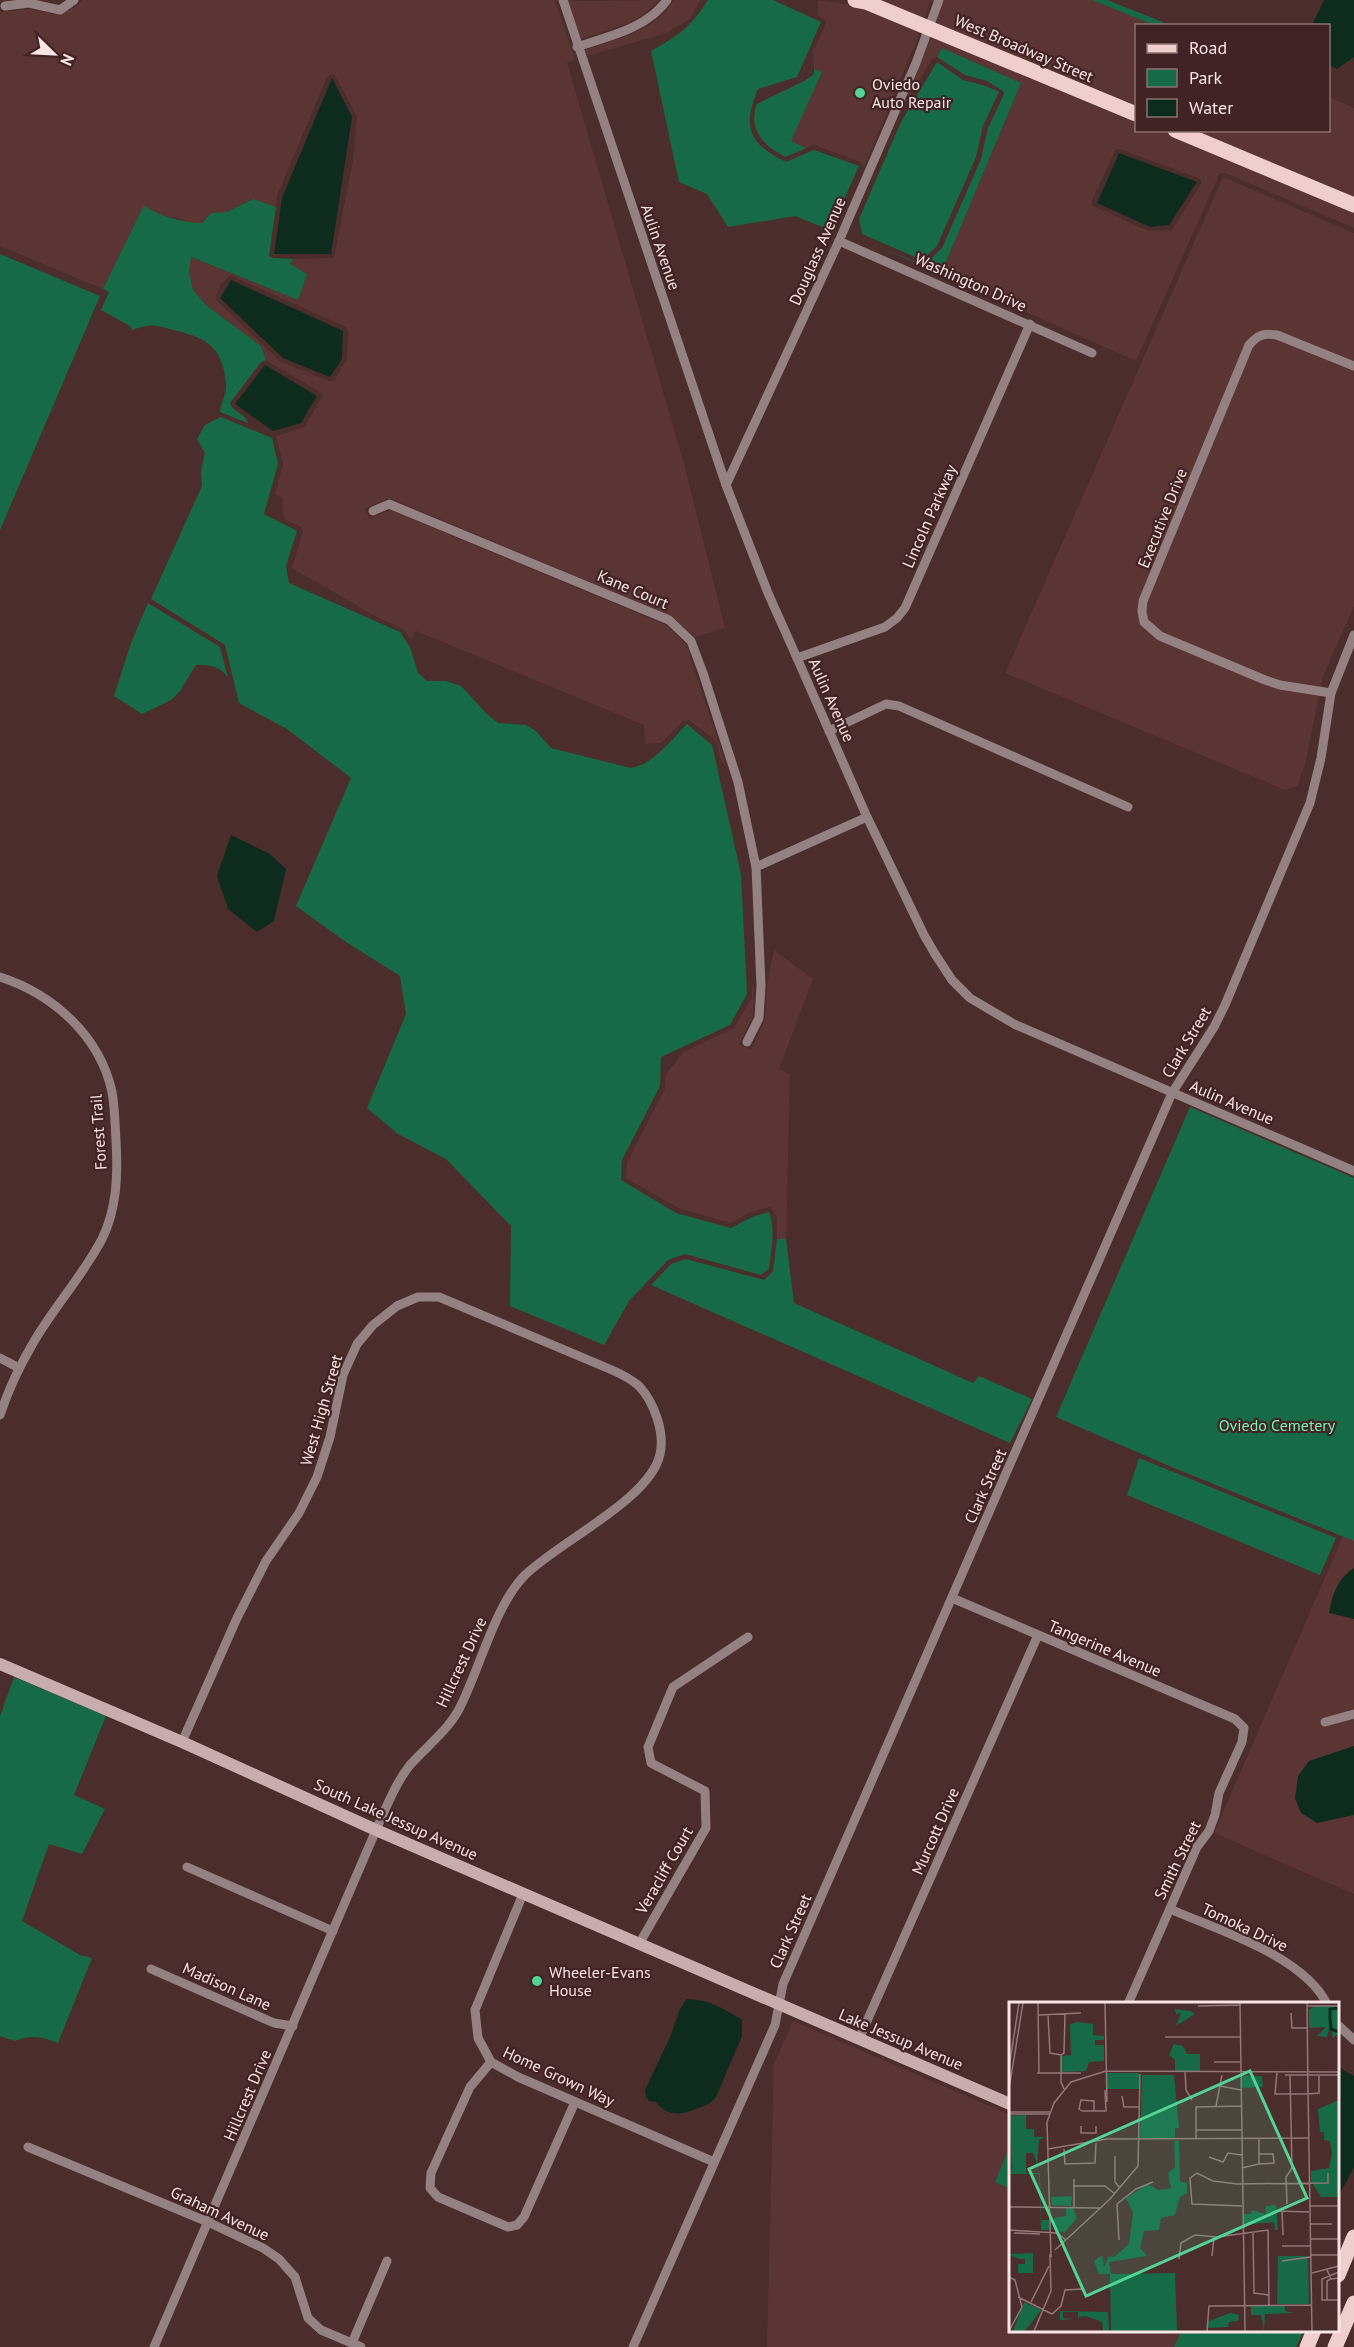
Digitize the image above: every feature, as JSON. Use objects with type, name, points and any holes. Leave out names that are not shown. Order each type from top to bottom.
[{"type":"main road","name":"West Broadway Street","points":[[860,0],[1135,113]]},
{"type":"main road","points":[[1180,132],[1354,205]]},
{"type":"main road","points":[[1339,2272],[1349,2246]]},
{"type":"main road","points":[[1335,2347],[1354,2303]]},
{"type":"main road","points":[[1306,2347],[1314,2332]]},
{"type":"street","points":[[5,6],[29,3],[60,10],[74,0]]},
{"type":"street","name":"Aulin Avenue","points":[[563,0],[726,484],[768,593],[867,817],[924,934],[952,980],[970,998],[1014,1024],[1354,1171]]},
{"type":"street","points":[[577,46],[629,30],[660,9],[667,0]]},
{"type":"street","name":"Douglass Avenue","points":[[726,484],[839,241],[916,63],[939,0]]},
{"type":"street","name":"Washington Drive","points":[[839,241],[1092,352]]},
{"type":"street","name":"Lincoln Parkway","points":[[797,658],[885,627],[905,608],[1030,324]]},
{"type":"street","name":"Executive Drive","points":[[1331,693],[1266,681],[1160,636],[1149,629],[1144,622],[1142,611],[1147,593],[1245,355],[1257,336],[1266,333],[1276,335],[1354,366]]},
{"type":"street","name":"Kane Court","points":[[373,511],[389,504],[669,620],[691,641],[738,782],[756,867],[760,1007],[759,1018],[747,1042]]},
{"type":"street","name":"Clark Street","points":[[633,2347],[775,2025],[783,1984],[1172,1093],[1214,1027],[1225,1005],[1310,802],[1321,758],[1331,693],[1353,639]]},
{"type":"street","points":[[829,731],[886,704],[898,706],[1128,807]]},
{"type":"street","points":[[756,867],[867,817]]},
{"type":"street","name":"Forest Trail","points":[[0,977],[27,987],[47,999],[71,1020],[98,1054],[112,1093],[118,1166],[113,1209],[103,1237],[85,1269],[33,1343],[19,1368],[0,1415]]},
{"type":"street","name":"West High Street","points":[[182,1742],[237,1618],[266,1561],[299,1513],[316,1478],[330,1437],[343,1375],[357,1344],[373,1325],[397,1306],[418,1297],[439,1297],[515,1328]]},
{"type":"street","name":"Hillcrest Drive","points":[[154,2347],[376,1830],[398,1784],[409,1766],[444,1730],[457,1712],[507,1599],[521,1579],[541,1559],[633,1495],[651,1475],[660,1453],[660,1428],[652,1405],[640,1387],[628,1377],[515,1328]]},
{"type":"street","points":[[0,1358],[19,1368]]},
{"type":"street","name":"Tangerine Avenue","points":[[952,1598],[1235,1719],[1244,1728]]},
{"type":"street","name":"Murcott Drive","points":[[859,2038],[1038,1635]]},
{"type":"street","name":"Veracliff Court","points":[[639,1944],[706,1828],[705,1791],[651,1763],[648,1747],[672,1687],[748,1636]]},
{"type":"street","name":"South Lake Jessup Avenue","points":[[0,1664],[778,2004]]},
{"type":"street","points":[[1325,1722],[1354,1714]]},
{"type":"street","name":"Smith Street","points":[[1129,2002],[1197,1847],[1209,1831],[1219,1793],[1242,1742],[1244,1728]]},
{"type":"street","points":[[187,1867],[333,1931]]},
{"type":"street","name":"Home Grown Way","points":[[523,1893],[475,2010],[478,2038],[491,2062],[518,2077],[714,2162]]},
{"type":"street","name":"Tomoka Drive","points":[[1170,1909],[1282,1959],[1306,1976],[1326,2002]]},
{"type":"street","name":"Madison Lane","points":[[151,1969],[274,2023],[292,2026]]},
{"type":"street","name":"Lake Jessup Avenue","points":[[778,2004],[1009,2103]]},
{"type":"street","points":[[1339,2026],[1354,2040]]},
{"type":"street","points":[[491,2062],[470,2087],[431,2173],[430,2188],[438,2197],[508,2227],[517,2224],[524,2217],[575,2102]]},
{"type":"street","name":"Graham Avenue","points":[[28,2146],[208,2222],[263,2248],[279,2259],[295,2277],[308,2318],[321,2330],[356,2345]]},
{"type":"street","points":[[356,2345],[387,2261]]},
{"type":"shaded area","points":[[82,0],[555,0],[575,60],[567,63],[683,460],[725,628],[695,637],[671,616],[392,499],[386,499],[364,509],[370,519],[390,510],[666,625],[686,644],[726,766],[721,761],[713,738],[689,720],[683,721],[661,743],[645,744],[644,725],[416,631],[411,640],[403,629],[377,617],[292,568],[303,531],[301,527],[284,519],[282,498],[275,494],[283,464],[276,436],[305,427],[322,396],[320,392],[266,360],[261,346],[206,305],[193,290],[189,271],[190,257],[298,300],[290,264],[293,259],[334,258],[353,160],[357,116],[334,74],[327,77],[277,196],[276,207],[252,199],[227,212],[211,213],[202,223],[191,224],[181,219],[152,213],[144,205],[103,289],[0,246],[0,10],[1,12],[29,9],[59,15],[77,6]],"holes":[[[230,275],[346,327],[348,331],[347,359],[334,381],[329,381],[281,362],[217,301],[216,296],[221,283]]]},
{"type":"shaded area","points":[[567,0],[659,0],[643,15],[626,24],[581,39]]},
{"type":"shaded area","points":[[674,0],[700,0],[690,19],[664,34],[587,56],[585,50],[632,34],[651,24],[665,13]]},
{"type":"shaded area","points":[[818,0],[862,6],[921,30],[864,167],[860,162],[815,145],[806,148],[791,141],[821,73],[814,69],[813,52],[826,23],[818,16]]},
{"type":"shaded area","points":[[876,0],[1092,0],[1152,24],[1135,24],[1135,109],[936,25],[941,4],[930,1],[924,20]]},
{"type":"shaded area","points":[[932,35],[1135,120],[1135,132],[1163,132],[1354,211],[1354,228],[1225,173],[1220,173],[1136,361],[941,274],[1021,83],[942,48],[937,57],[932,59],[903,108]],"holes":[[[1116,149],[1201,179],[1201,184],[1172,230],[1148,231],[1093,206],[1092,201]]]},
{"type":"shaded area","points":[[1330,97],[1354,108],[1354,199],[1191,132],[1330,132]]},
{"type":"shaded area","points":[[1223,177],[1354,233],[1354,606],[1323,676],[1305,765],[1297,786],[1285,790],[1005,673]]},
{"type":"shaded area","points":[[774,950],[813,979],[779,1069],[790,1074],[786,1239],[777,1239],[777,1217],[770,1207],[750,1212],[731,1223],[678,1208],[626,1178],[627,1162],[665,1089],[666,1074],[684,1052],[734,1028],[752,997],[752,986],[754,986],[753,1016],[739,1044],[751,1050],[765,1019],[767,985]]},
{"type":"shaded area","points":[[1343,1536],[1354,1541],[1354,1894],[1214,1833]]},
{"type":"shaded area","points":[[793,2021],[1009,2115],[1009,2332],[1182,2332],[1174,2347],[767,2347],[774,2064]]},
{"type":"green space","points":[[708,0],[773,0],[821,22],[797,77],[758,89],[750,114],[750,124],[757,141],[786,162],[814,150],[859,166],[830,230],[795,216],[728,227],[707,194],[679,182],[651,51],[683,30]]},
{"type":"green space","points":[[1092,0],[1107,0],[1167,24],[1152,24]]},
{"type":"green space","points":[[942,48],[1021,83],[941,274],[870,243],[920,264],[926,263],[942,248],[981,159],[988,128],[1004,94],[1003,91],[987,81],[965,75],[937,57]]},
{"type":"green space","points":[[937,62],[963,80],[999,92],[983,126],[976,157],[937,246],[922,260],[862,234],[859,219],[901,122]]},
{"type":"green space","points":[[814,69],[822,72],[791,141],[806,148],[786,157],[765,143],[756,130],[754,122],[757,104],[806,80],[814,74]]},
{"type":"green space","points":[[253,199],[276,207],[269,256],[293,259],[290,264],[307,274],[298,300],[191,257],[189,271],[193,290],[206,305],[261,346],[266,360],[261,362],[230,403],[248,423],[220,412],[226,387],[222,362],[218,354],[206,342],[189,334],[160,326],[150,325],[132,330],[130,326],[101,310],[109,292],[103,289],[144,205],[172,218],[202,223],[211,213],[227,212]]},
{"type":"green space","points":[[0,254],[100,296],[0,530]]},
{"type":"green space","points":[[221,417],[272,438],[278,464],[264,514],[297,531],[286,566],[289,583],[400,632],[410,647],[418,673],[427,681],[446,681],[461,686],[498,723],[526,725],[536,731],[551,748],[631,768],[654,757],[687,724],[712,745],[741,874],[747,994],[730,1025],[661,1057],[660,1086],[622,1160],[621,1180],[676,1213],[731,1228],[752,1217],[769,1212],[773,1233],[771,1255],[769,1269],[761,1275],[685,1254],[668,1260],[629,1301],[604,1345],[510,1306],[511,1226],[446,1159],[398,1134],[367,1108],[406,1014],[400,976],[343,940],[296,906],[351,778],[287,729],[239,703],[225,645],[151,599],[202,486],[201,471],[205,453],[197,439],[205,425]]},
{"type":"green space","points":[[148,603],[220,647],[228,678],[218,669],[196,665],[180,691],[171,700],[142,714],[114,696],[131,643]]},
{"type":"green space","name":"Oviedo Cemetery","points":[[1190,1107],[1354,1178],[1354,1541],[1056,1417]]},
{"type":"green space","points":[[777,1239],[786,1239],[794,1303],[973,1383],[979,1376],[1032,1399],[1010,1443],[651,1285],[671,1264],[686,1259],[764,1280],[773,1271]]},
{"type":"green space","points":[[1139,1458],[1336,1538],[1320,1575],[1127,1495]]},
{"type":"green space","points":[[14,1677],[106,1716],[74,1795],[105,1809],[82,1854],[49,1844],[22,1921],[80,1955],[92,1958],[58,2043],[36,2037],[15,2041],[0,2036],[0,1716]]},
{"type":"green space","points":[[1009,2148],[1009,2189],[995,2182]]},
{"type":"green space","points":[[1181,2332],[1304,2332],[1296,2347],[1174,2347]]},
{"type":"water","points":[[1324,0],[1354,0],[1354,57],[1337,69],[1330,66],[1330,24],[1312,24]]},
{"type":"water","points":[[332,78],[352,117],[331,254],[274,254],[282,198]]},
{"type":"water","points":[[1119,153],[1197,182],[1169,225],[1150,227],[1097,203]]},
{"type":"water","points":[[231,280],[343,331],[342,359],[330,377],[283,358],[220,298]]},
{"type":"water","points":[[265,365],[317,396],[301,423],[273,431],[235,404]]},
{"type":"water","points":[[231,835],[270,854],[286,869],[274,921],[257,932],[228,909],[217,876]]},
{"type":"water","points":[[1354,1568],[1354,1619],[1329,1613],[1337,1588],[1348,1572]]},
{"type":"water","points":[[1354,1746],[1354,1815],[1317,1823],[1301,1813],[1295,1798],[1298,1776],[1309,1761]]},
{"type":"water","points":[[687,1999],[709,2003],[742,2020],[742,2036],[714,2100],[690,2111],[674,2113],[660,2107],[656,2102],[649,2101],[645,2090],[670,2037],[680,2009]]},
{"type":"water","points":[[1339,2068],[1354,2076],[1354,2167],[1339,2195]]},
{"type":"place","name":"Oviedo Auto Repair","points":[[860,93]]},
{"type":"place","name":"Wheeler-Evans House","points":[[537,1981]]}]
